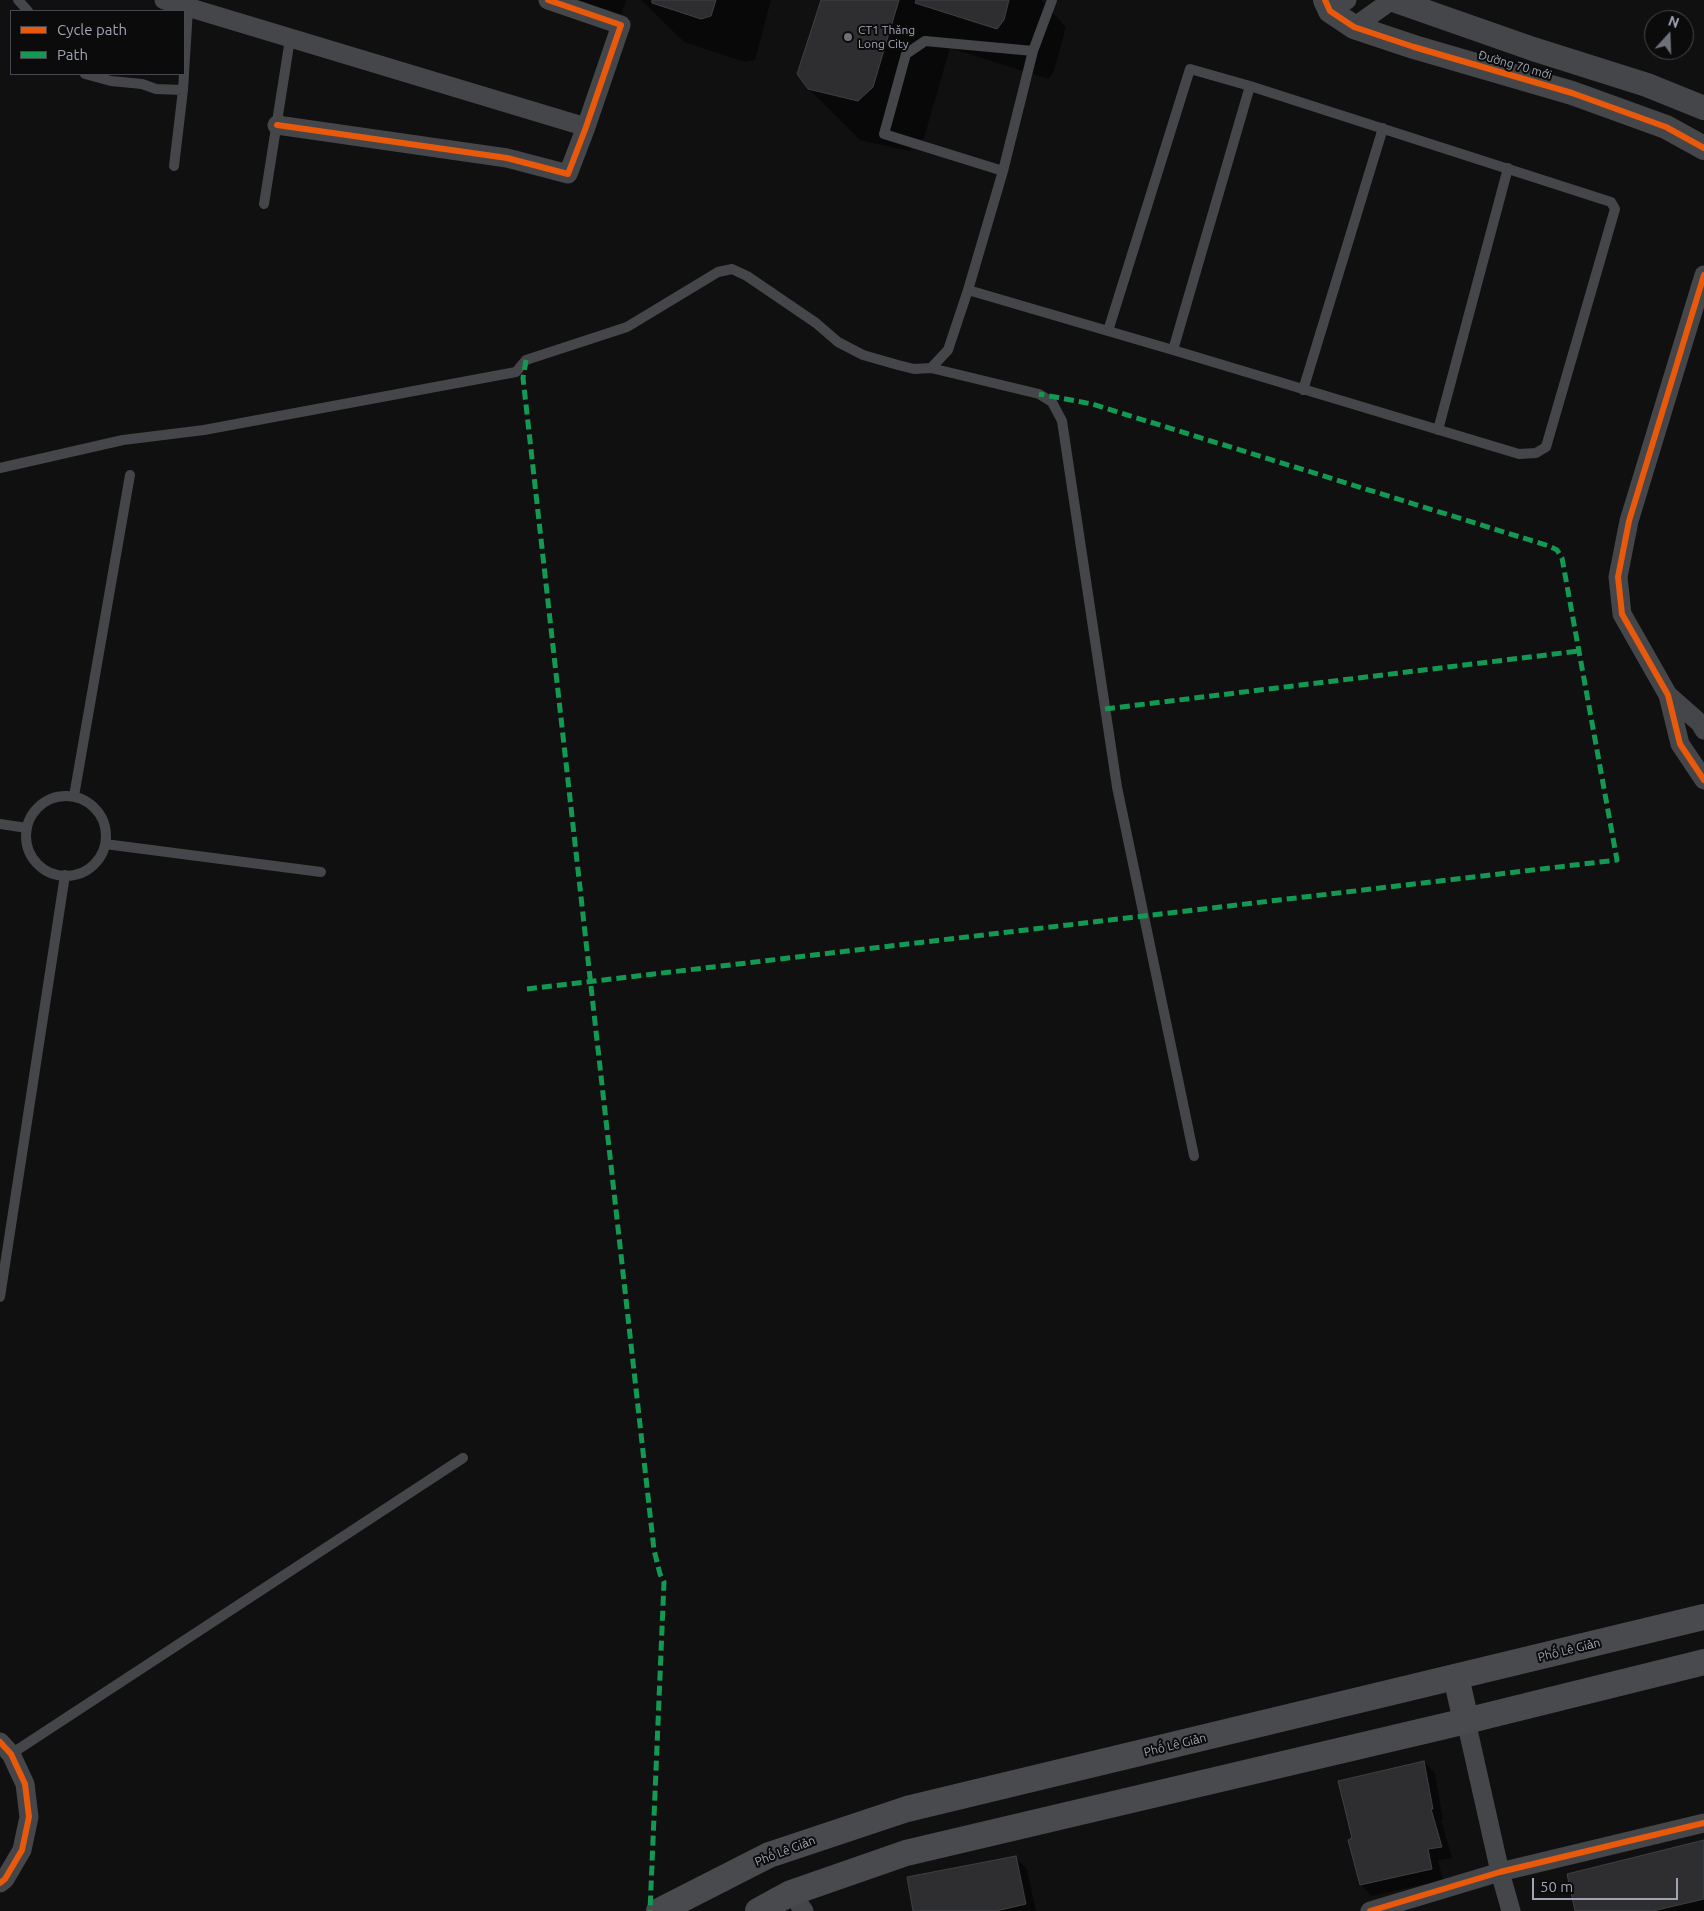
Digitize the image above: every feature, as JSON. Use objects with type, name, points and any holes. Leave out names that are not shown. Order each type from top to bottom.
[{"type":"main road","name":"Phố Lê Giản","points":[[659,1911],[769,1855],[907,1809],[1704,1617]]},
{"type":"main road","points":[[758,1911],[798,1902],[906,1853],[1466,1721],[1704,1662]]},
{"type":"main road","points":[[1456,1677],[1466,1721]]},
{"type":"street","points":[[164,0],[189,4],[290,39],[586,127]]},
{"type":"street","points":[[277,125],[507,158],[568,174],[621,24],[548,0]]},
{"type":"street","points":[[1354,27],[1392,0]]},
{"type":"street","name":"Đường 70 mới","points":[[1392,0],[1533,49],[1646,85],[1704,108]]},
{"type":"street","name":"Đường 70 mới","points":[[1334,4],[1354,27],[1414,47],[1572,93],[1666,127],[1704,148]]},
{"type":"street","points":[[1704,275],[1629,521],[1618,577],[1622,614],[1668,695],[1680,744],[1704,780]]},
{"type":"street","points":[[1668,695],[1700,723],[1704,730]]},
{"type":"street","points":[[1466,1721],[1500,1872],[1511,1911]]},
{"type":"street","points":[[0,1883],[22,1850],[29,1817],[25,1784],[5,1748]]},
{"type":"street","points":[[1370,1911],[1500,1872],[1704,1823]]},
{"type":"lane","points":[[18,0],[27,10]]},
{"type":"lane","points":[[931,368],[948,350],[968,290],[1002,171],[1033,51],[1052,0]]},
{"type":"lane","points":[[185,61],[189,4]]},
{"type":"lane","points":[[264,204],[290,39]]},
{"type":"lane","points":[[1002,171],[884,134],[906,54],[925,41],[1033,51]]},
{"type":"lane","points":[[968,290],[1519,454],[1536,454],[1546,447],[1615,209],[1612,202],[1250,86],[1190,70],[1108,331]]},
{"type":"lane","points":[[89,75],[111,81],[183,90]]},
{"type":"lane","points":[[174,166],[184,75]]},
{"type":"lane","points":[[1173,350],[1250,86]]},
{"type":"lane","points":[[1303,390],[1383,128]]},
{"type":"lane","points":[[1438,430],[1508,168]]},
{"type":"lane","points":[[0,468],[123,440],[204,430],[516,372],[526,360],[627,327],[718,272],[732,269],[754,281],[816,323],[838,342],[863,355],[914,369],[931,368],[1039,394],[1052,402],[1062,421],[1117,787],[1194,1156]]},
{"type":"lane","points":[[74,796],[130,475]]},
{"type":"lane","points":[[74,796],[86,801],[96,809],[103,820],[106,832],[105,844],[100,857],[91,867],[78,874],[65,876],[52,872],[40,865],[31,855],[27,842],[27,828],[31,816],[39,806],[50,799],[74,796]]},
{"type":"lane","points":[[0,824],[27,828]]},
{"type":"lane","points":[[105,844],[321,872]]},
{"type":"lane","points":[[0,1298],[65,876]]},
{"type":"lane","points":[[5,1748],[463,1458]]},
{"type":"building","points":[[652,0],[716,0],[711,16],[701,19],[652,3]]},
{"type":"building","name":"CT1 Thăng Long City","points":[[821,0],[899,0],[873,87],[858,101],[808,89],[797,74]]},
{"type":"building","name":"CT1 Thăng Long City","points":[[916,0],[1009,0],[1004,20],[997,29],[915,3]]},
{"type":"building","points":[[1424,1761],[1433,1809],[1431,1809],[1442,1847],[1428,1849],[1432,1869],[1360,1885],[1348,1840],[1352,1838],[1338,1781]]},
{"type":"building","points":[[1704,1840],[1704,1899],[1653,1911],[1575,1911],[1567,1874]]},
{"type":"building","points":[[1016,1856],[1026,1904],[996,1911],[913,1911],[907,1877]]},
{"type":"marked path","points":[[526,360],[523,378],[654,1550],[664,1582],[650,1911]]},
{"type":"marked path","points":[[527,989],[1617,860],[1562,558],[1557,550],[1092,404],[1039,394]]},
{"type":"marked path","points":[[1105,709],[1579,651]]},
{"type":"cycle path","points":[[277,125],[507,158],[568,174],[621,25],[548,0]]},
{"type":"cycle path","points":[[1325,0],[1330,11],[1354,27],[1414,47],[1572,93],[1666,127],[1704,148]]},
{"type":"cycle path","points":[[1704,275],[1629,521],[1618,577],[1622,614],[1668,695],[1680,744],[1704,780]]},
{"type":"cycle path","points":[[0,1742],[11,1754],[25,1784],[29,1817],[22,1850],[5,1879],[0,1883]]},
{"type":"cycle path","points":[[1370,1911],[1500,1872],[1704,1823]]},
{"type":"place","name":"CT1 Thăng Long City","points":[[848,37]]}]
